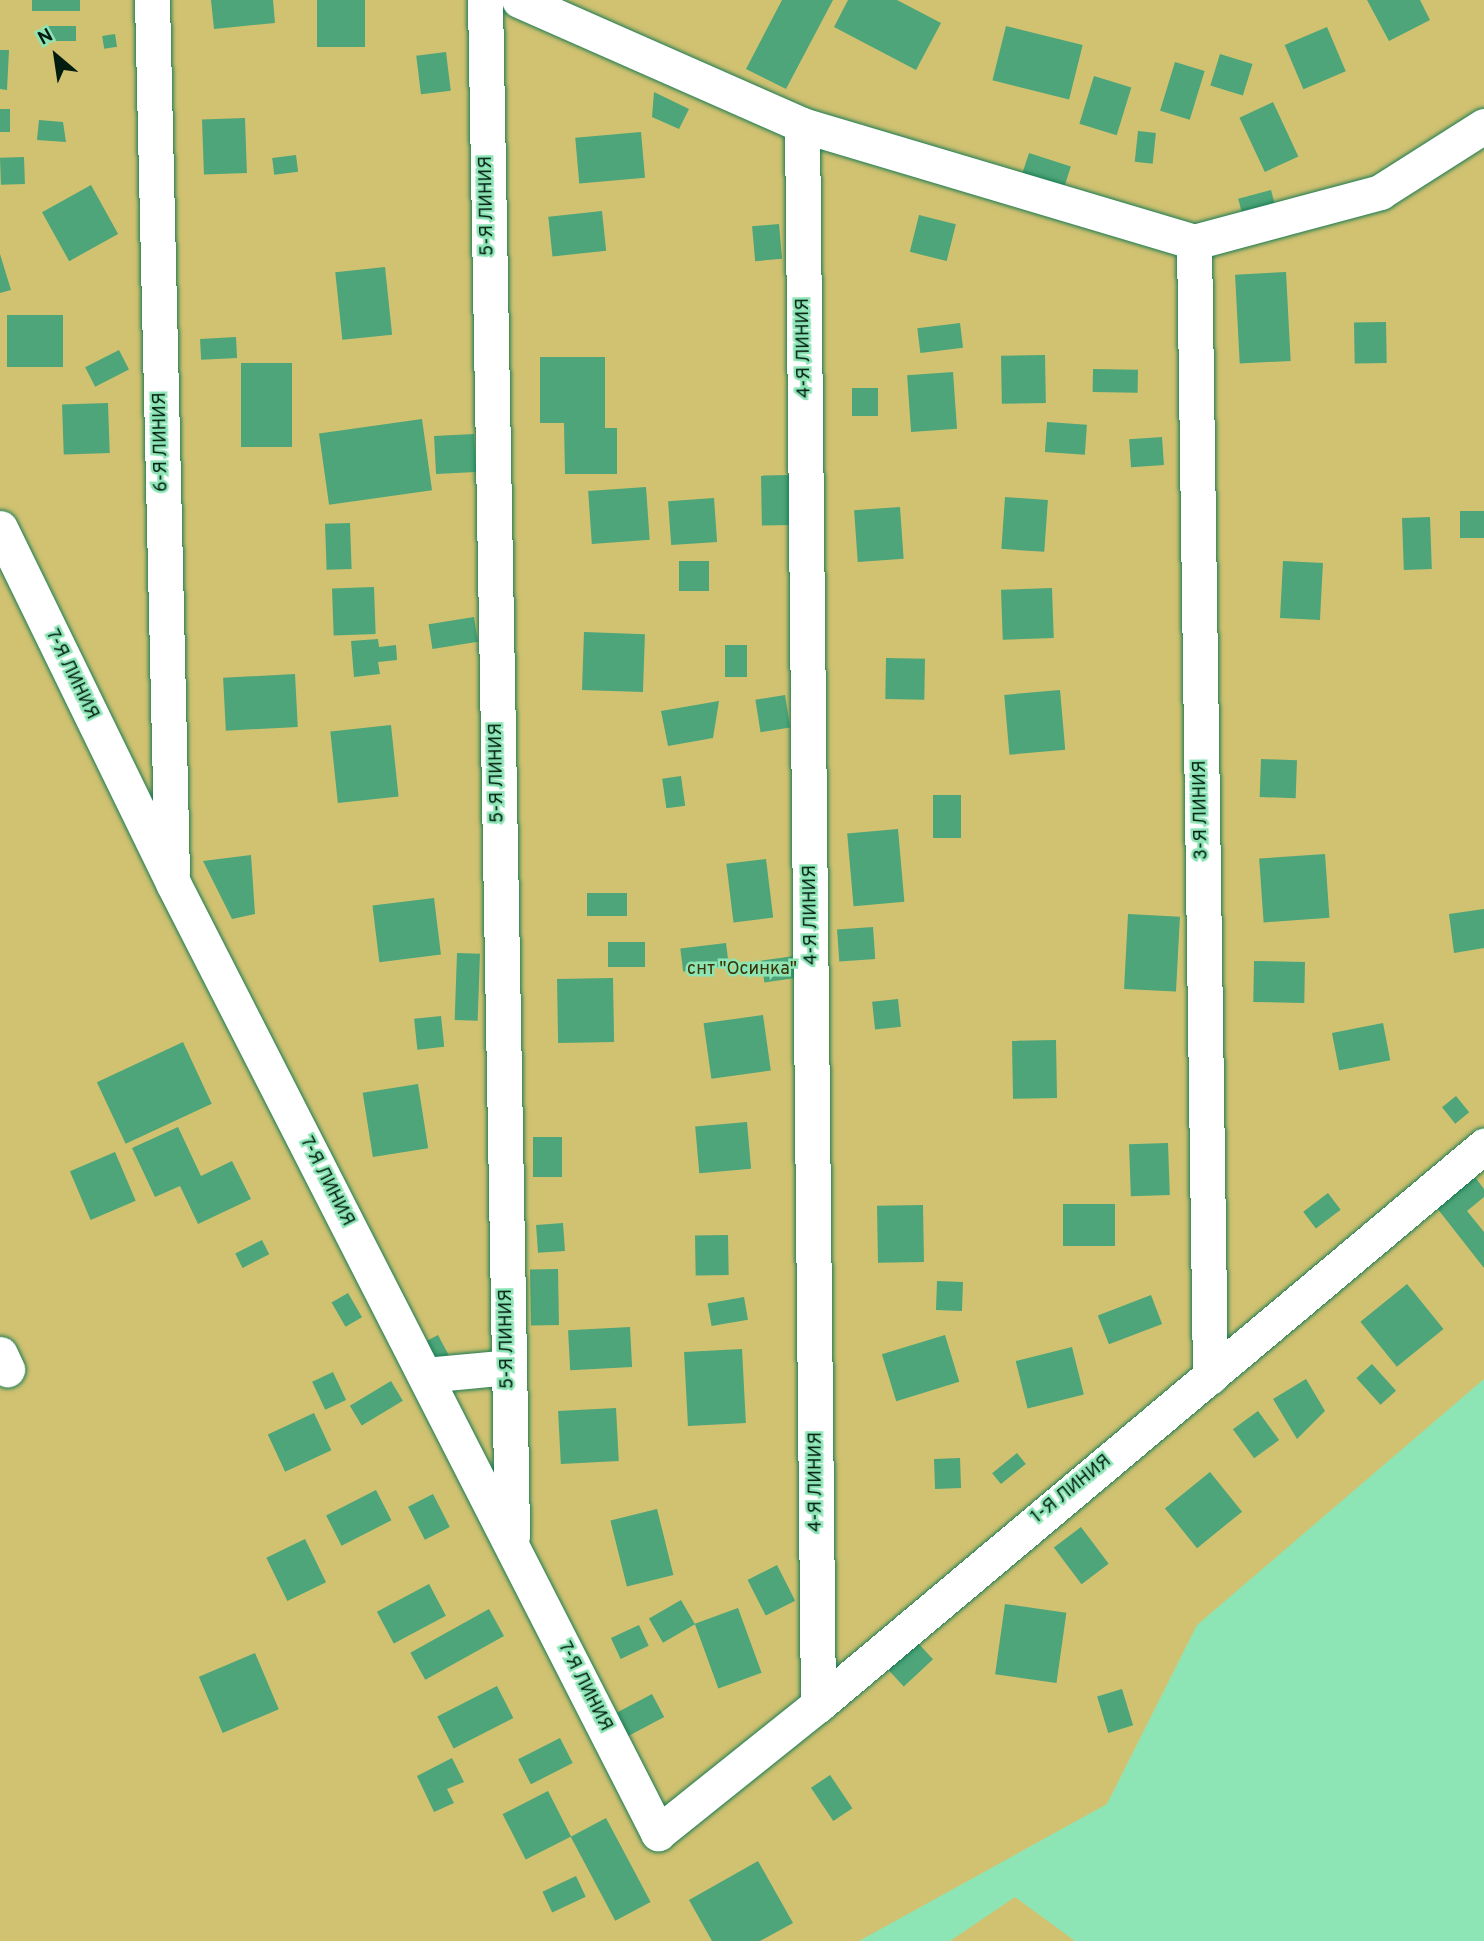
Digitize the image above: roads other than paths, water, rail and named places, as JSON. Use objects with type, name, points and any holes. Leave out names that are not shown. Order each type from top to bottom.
[{"type":"street","name":"6-Я ЛИНИЯ","points":[[152,0],[173,883]]},
{"type":"street","name":"5-Я ЛИНИЯ","points":[[485,0],[512,1545]]},
{"type":"street","points":[[519,0],[802,125],[1194,242],[1380,191],[1484,125]]},
{"type":"street","name":"4-Я ЛИНИЯ","points":[[802,125],[818,1705]]},
{"type":"street","name":"3-Я ЛИНИЯ","points":[[1194,242],[1210,1377]]},
{"type":"street","name":"7-Я ЛИНИЯ","points":[[0,528],[173,883],[657,1833]]},
{"type":"street","name":"1-Я ЛИНИЯ","points":[[657,1833],[818,1705],[1484,1146]]},
{"type":"street","points":[[425,1375],[509,1367]]},
{"type":"park label","name":"снт \"Осинка\"","points":[[742,970]]}]
